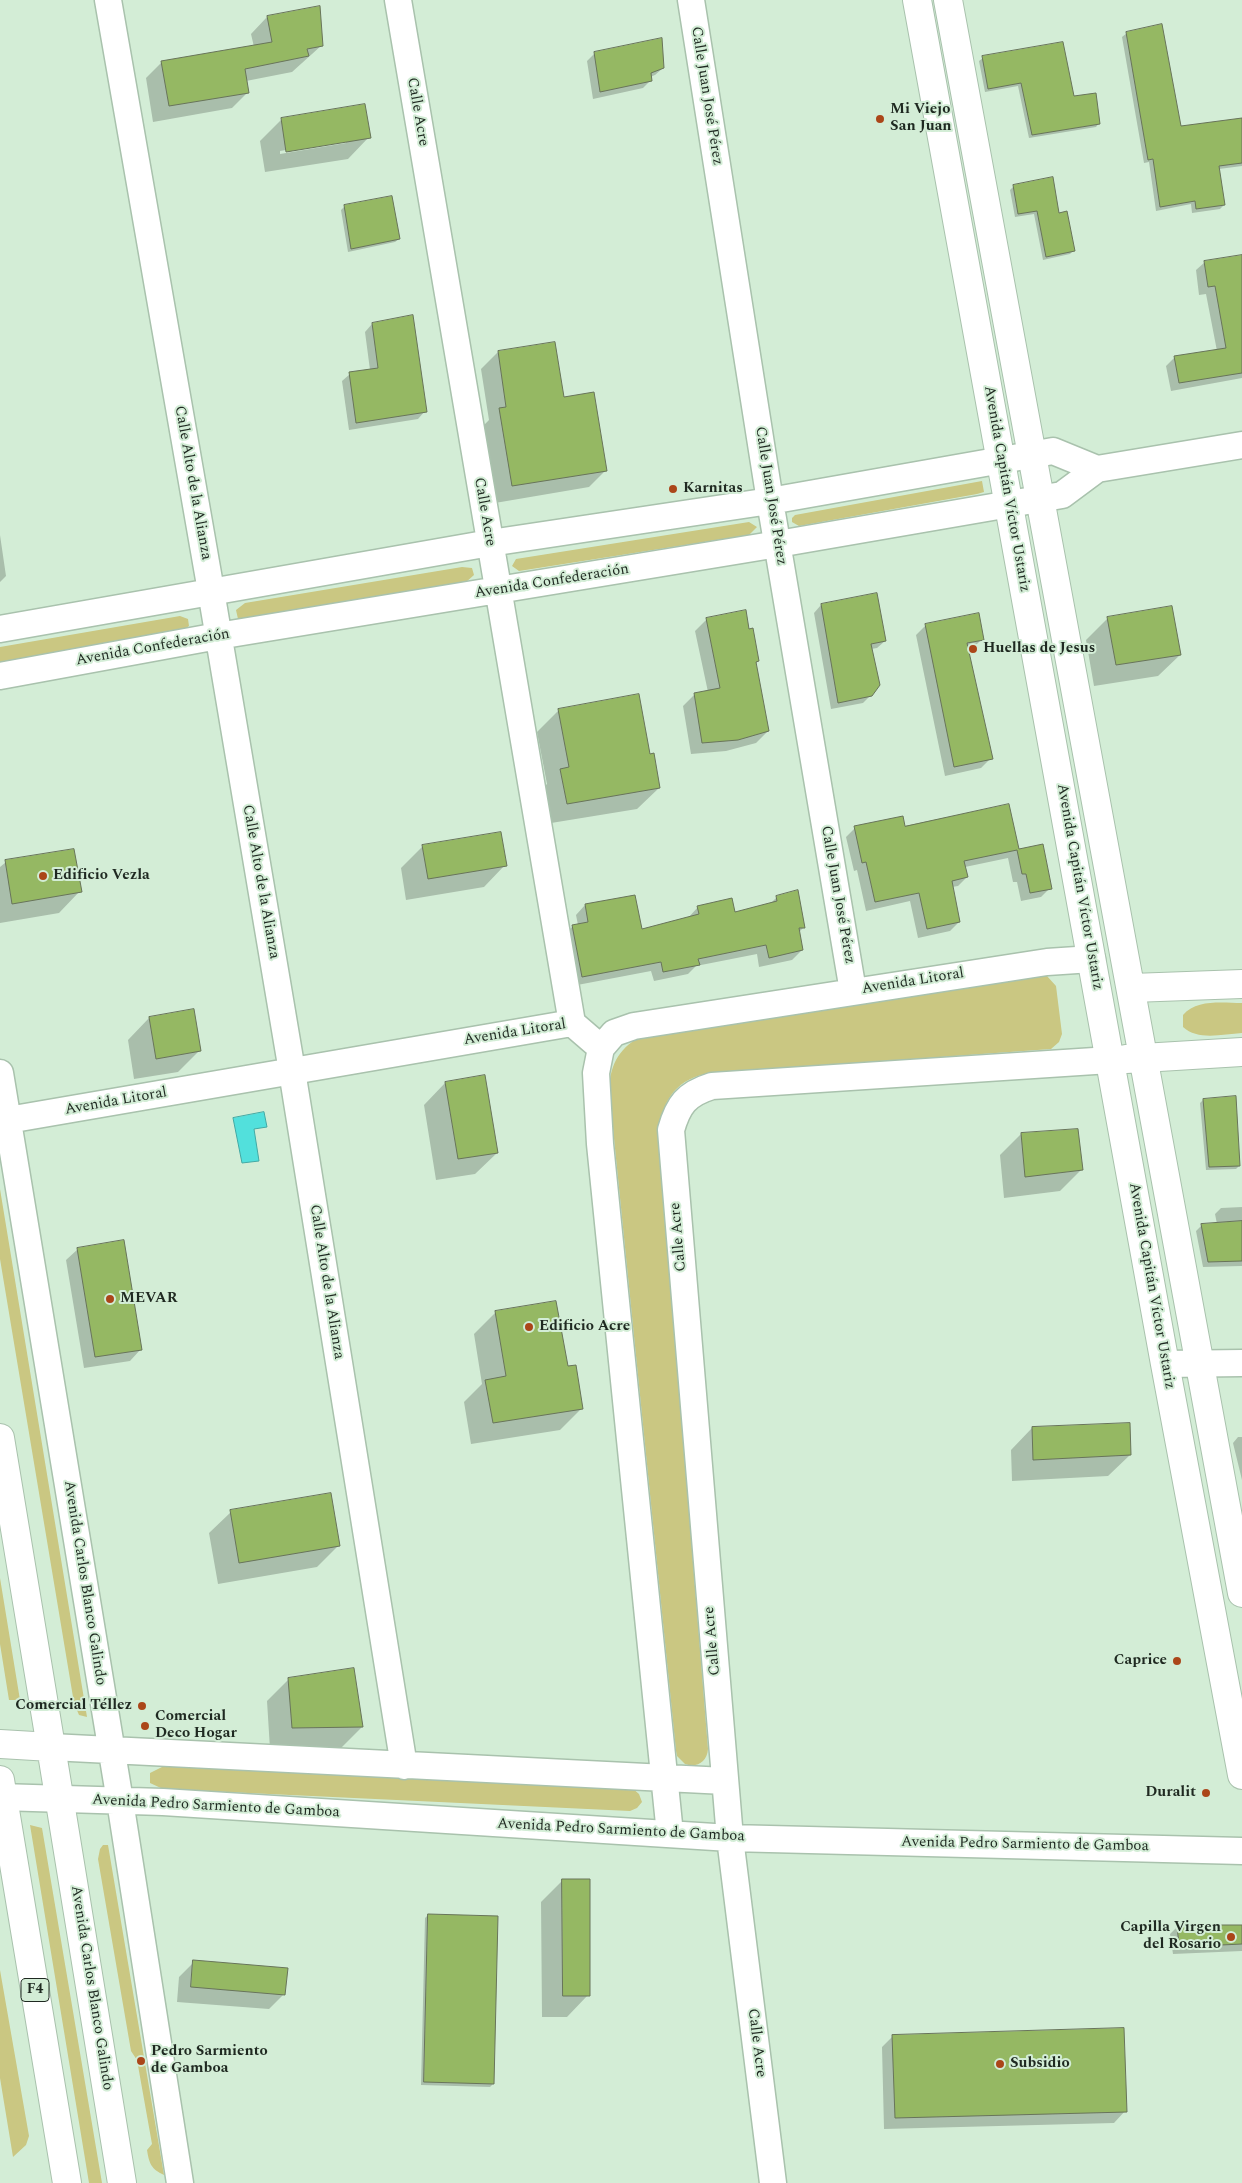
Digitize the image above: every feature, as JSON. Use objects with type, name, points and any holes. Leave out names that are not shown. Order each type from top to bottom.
[{"type":"main road","name":"Avenida Capitán Víctor Ustariz","points":[[917,0],[1165,1364],[1242,1775]]},
{"type":"main road","name":"Avenida Capitán Víctor Ustariz","points":[[948,0],[1145,1058],[1242,1593]]},
{"type":"main road","name":"Avenida Litoral","points":[[1092,959],[1126,958]]},
{"type":"main road","points":[[1132,988],[1242,984]]},
{"type":"main road","points":[[1110,1060],[1242,1052]]},
{"type":"main road","name":"Avenida Carlos Blanco Galindo","points":[[0,1438],[122,2183]]},
{"type":"main road","points":[[0,1744],[51,1746]]},
{"type":"main road","name":"F4","points":[[1,1791],[67,2183]]},
{"type":"street","name":"Calle Alto de la Alianza","points":[[108,0],[292,1071],[404,1766]]},
{"type":"street","name":"Calle Acre","points":[[398,0],[497,591],[572,1023]]},
{"type":"street","name":"Calle Juan José Pérez","points":[[691,0],[770,501],[853,991]]},
{"type":"street","name":"Avenida Confederación","points":[[0,676],[218,636],[497,591],[1062,495],[1097,470],[1242,445]]},
{"type":"street","points":[[0,629],[490,543],[770,501],[1032,454],[1053,451],[1097,470]]},
{"type":"street","name":"Avenida Litoral","points":[[8,1120],[572,1023],[601,1048],[614,1033],[634,1026],[1047,962],[1092,959]]},
{"type":"street","points":[[601,1048],[596,1073],[600,1144],[670,1834]]},
{"type":"street","name":"Calle Acre","points":[[773,2183],[730,1838],[670,1130],[676,1112],[685,1100],[699,1090],[712,1086],[1110,1060]]},
{"type":"street","name":"Avenida Carlos Blanco Galindo","points":[[0,1073],[120,1800],[180,2183]]},
{"type":"street","points":[[1165,1364],[1242,1363]]},
{"type":"street","points":[[51,1746],[404,1766],[725,1780]]},
{"type":"street","name":"Avenida Pedro Sarmiento de Gamboa","points":[[1,1791],[60,1798],[120,1800],[730,1838],[1242,1851]]},
{"type":"shaded area","points":[[982,481],[984,492],[977,494],[799,526],[792,522],[792,518],[795,515]]},
{"type":"shaded area","points":[[749,522],[757,527],[749,535],[519,571],[512,566],[516,559]]},
{"type":"shaded area","points":[[462,567],[472,568],[474,575],[465,583],[247,623],[238,619],[236,610],[245,603]]},
{"type":"shaded area","points":[[180,616],[188,619],[189,626],[182,631],[0,662],[0,647]]},
{"type":"shaded area","points":[[1041,973],[1047,976],[1056,986],[1062,1034],[1059,1042],[1051,1049],[706,1074],[685,1082],[670,1096],[662,1115],[659,1137],[708,1749],[706,1757],[701,1763],[694,1765],[685,1764],[677,1756],[676,1751],[609,1089],[612,1071],[618,1056],[644,1034]]},
{"type":"shaded area","points":[[1210,1003],[1242,1003],[1242,1033],[1203,1035],[1196,1034],[1183,1027],[1183,1015],[1195,1006]]},
{"type":"shaded area","points":[[0,1189],[87,1717],[79,1715],[74,1703],[0,1259]]},
{"type":"shaded area","points":[[0,1578],[20,1700],[9,1700],[0,1644]]},
{"type":"shaded area","points":[[164,1766],[631,1787],[639,1794],[642,1802],[637,1808],[630,1811],[163,1789],[150,1783],[150,1773]]},
{"type":"shaded area","points":[[30,1825],[42,1828],[102,2183],[89,2183]]},
{"type":"shaded area","points":[[103,1845],[108,1845],[164,2175],[153,2168],[147,2150],[152,2144],[137,2060],[131,2051],[98,1859]]},
{"type":"shaded area","points":[[0,1970],[29,2136],[26,2145],[13,2157],[0,2078]]},
{"type":"water","points":[[264,1112],[267,1127],[254,1129],[259,1161],[242,1163],[233,1118]]},
{"type":"building","points":[[320,6],[323,46],[307,49],[309,56],[245,69],[249,93],[169,106],[161,61],[272,42],[267,16]]},
{"type":"building","points":[[1162,24],[1181,126],[1242,118],[1242,163],[1219,166],[1225,205],[1196,209],[1195,201],[1160,207],[1153,159],[1148,160],[1126,32]]},
{"type":"building","points":[[662,38],[664,68],[651,73],[652,81],[600,92],[594,52]]},
{"type":"building","points":[[1063,42],[1074,96],[1096,93],[1100,124],[1032,135],[1021,83],[988,89],[982,56]]},
{"type":"building","points":[[365,104],[371,138],[286,152],[281,118]]},
{"type":"building","points":[[1053,177],[1059,213],[1067,211],[1075,251],[1046,257],[1037,211],[1018,214],[1013,185]]},
{"type":"building","points":[[392,196],[400,239],[351,249],[344,205]]},
{"type":"building","points":[[1242,255],[1242,373],[1179,383],[1174,356],[1226,348],[1215,286],[1208,287],[1204,261]]},
{"type":"building","points":[[413,315],[427,412],[356,423],[349,372],[378,368],[372,323]]},
{"type":"building","points":[[555,342],[564,397],[594,392],[607,471],[512,486],[499,408],[506,407],[498,351]]},
{"type":"building","points":[[877,593],[886,641],[871,644],[880,685],[872,696],[838,703],[821,604]]},
{"type":"building","points":[[1172,606],[1181,655],[1116,665],[1107,617]]},
{"type":"building","points":[[746,610],[749,629],[753,628],[759,661],[756,662],[769,731],[738,740],[702,743],[694,693],[720,688],[706,618]]},
{"type":"building","points":[[979,613],[984,640],[967,643],[993,759],[954,767],[925,624]]},
{"type":"building","points":[[639,694],[650,754],[654,753],[660,788],[567,804],[560,769],[569,767],[558,709]]},
{"type":"building","points":[[1009,804],[1019,849],[1043,844],[1052,889],[1030,893],[1026,874],[1022,874],[1017,850],[964,861],[968,877],[952,881],[960,922],[927,929],[919,893],[875,902],[866,862],[862,863],[854,826],[903,816],[905,826]]},
{"type":"building","points":[[501,832],[507,866],[428,879],[422,845]]},
{"type":"building","name":"Edificio Vezla","points":[[74,849],[82,892],[12,904],[5,860]]},
{"type":"building","points":[[798,890],[805,928],[799,928],[803,950],[769,958],[766,945],[698,959],[700,965],[663,972],[661,962],[582,977],[572,925],[588,922],[585,904],[635,895],[642,929],[699,914],[697,906],[732,898],[735,912],[777,901],[776,896]]},
{"type":"building","points":[[194,1009],[201,1051],[156,1059],[149,1017]]},
{"type":"building","points":[[485,1075],[498,1153],[458,1159],[445,1082]]},
{"type":"building","points":[[1236,1096],[1240,1166],[1209,1167],[1203,1099]]},
{"type":"building","points":[[1078,1129],[1083,1170],[1025,1177],[1021,1133]]},
{"type":"building","points":[[1242,1221],[1242,1261],[1208,1262],[1201,1224]]},
{"type":"building","name":"MEVAR","points":[[124,1240],[142,1350],[95,1357],[77,1248]]},
{"type":"building","points":[[556,1301],[568,1366],[576,1365],[583,1409],[493,1423],[485,1380],[506,1376],[495,1311]]},
{"type":"building","points":[[1130,1423],[1131,1455],[1033,1460],[1032,1427]]},
{"type":"building","points":[[331,1493],[340,1546],[239,1563],[230,1510]]},
{"type":"building","points":[[354,1668],[363,1727],[292,1728],[288,1678]]},
{"type":"building","points":[[562,1879],[590,1879],[590,1996],[563,1996]]},
{"type":"building","points":[[428,1914],[498,1916],[494,2084],[424,2082]]},
{"type":"building","points":[[1177,1925],[1242,1925],[1242,1944],[1180,1947]]},
{"type":"building","points":[[193,1960],[288,1968],[285,1995],[191,1987]]},
{"type":"building","points":[[1124,2028],[1127,2112],[895,2118],[892,2035]]},
{"type":"place","name":"Mi Viejo San Juan","points":[[880,119]]},
{"type":"place","name":"Karnitas","points":[[673,489]]},
{"type":"place","name":"Huellas de Jesus","points":[[973,649]]},
{"type":"place","name":"Edificio Vezla","points":[[43,876]]},
{"type":"place","name":"MEVAR","points":[[110,1299]]},
{"type":"place","name":"Edificio Acre","points":[[529,1327]]},
{"type":"place","name":"Caprice","points":[[1177,1661]]},
{"type":"place","name":"Comercial Téllez","points":[[142,1706]]},
{"type":"place","name":"Comercial Deco Hogar","points":[[145,1726]]},
{"type":"place","name":"Duralit","points":[[1206,1793]]},
{"type":"place","name":"Capilla Virgen del Rosario","points":[[1231,1937]]},
{"type":"place","name":"Pedro Sarmiento de Gamboa","points":[[141,2061]]},
{"type":"place","name":"Subsidio","points":[[1000,2064]]}]
